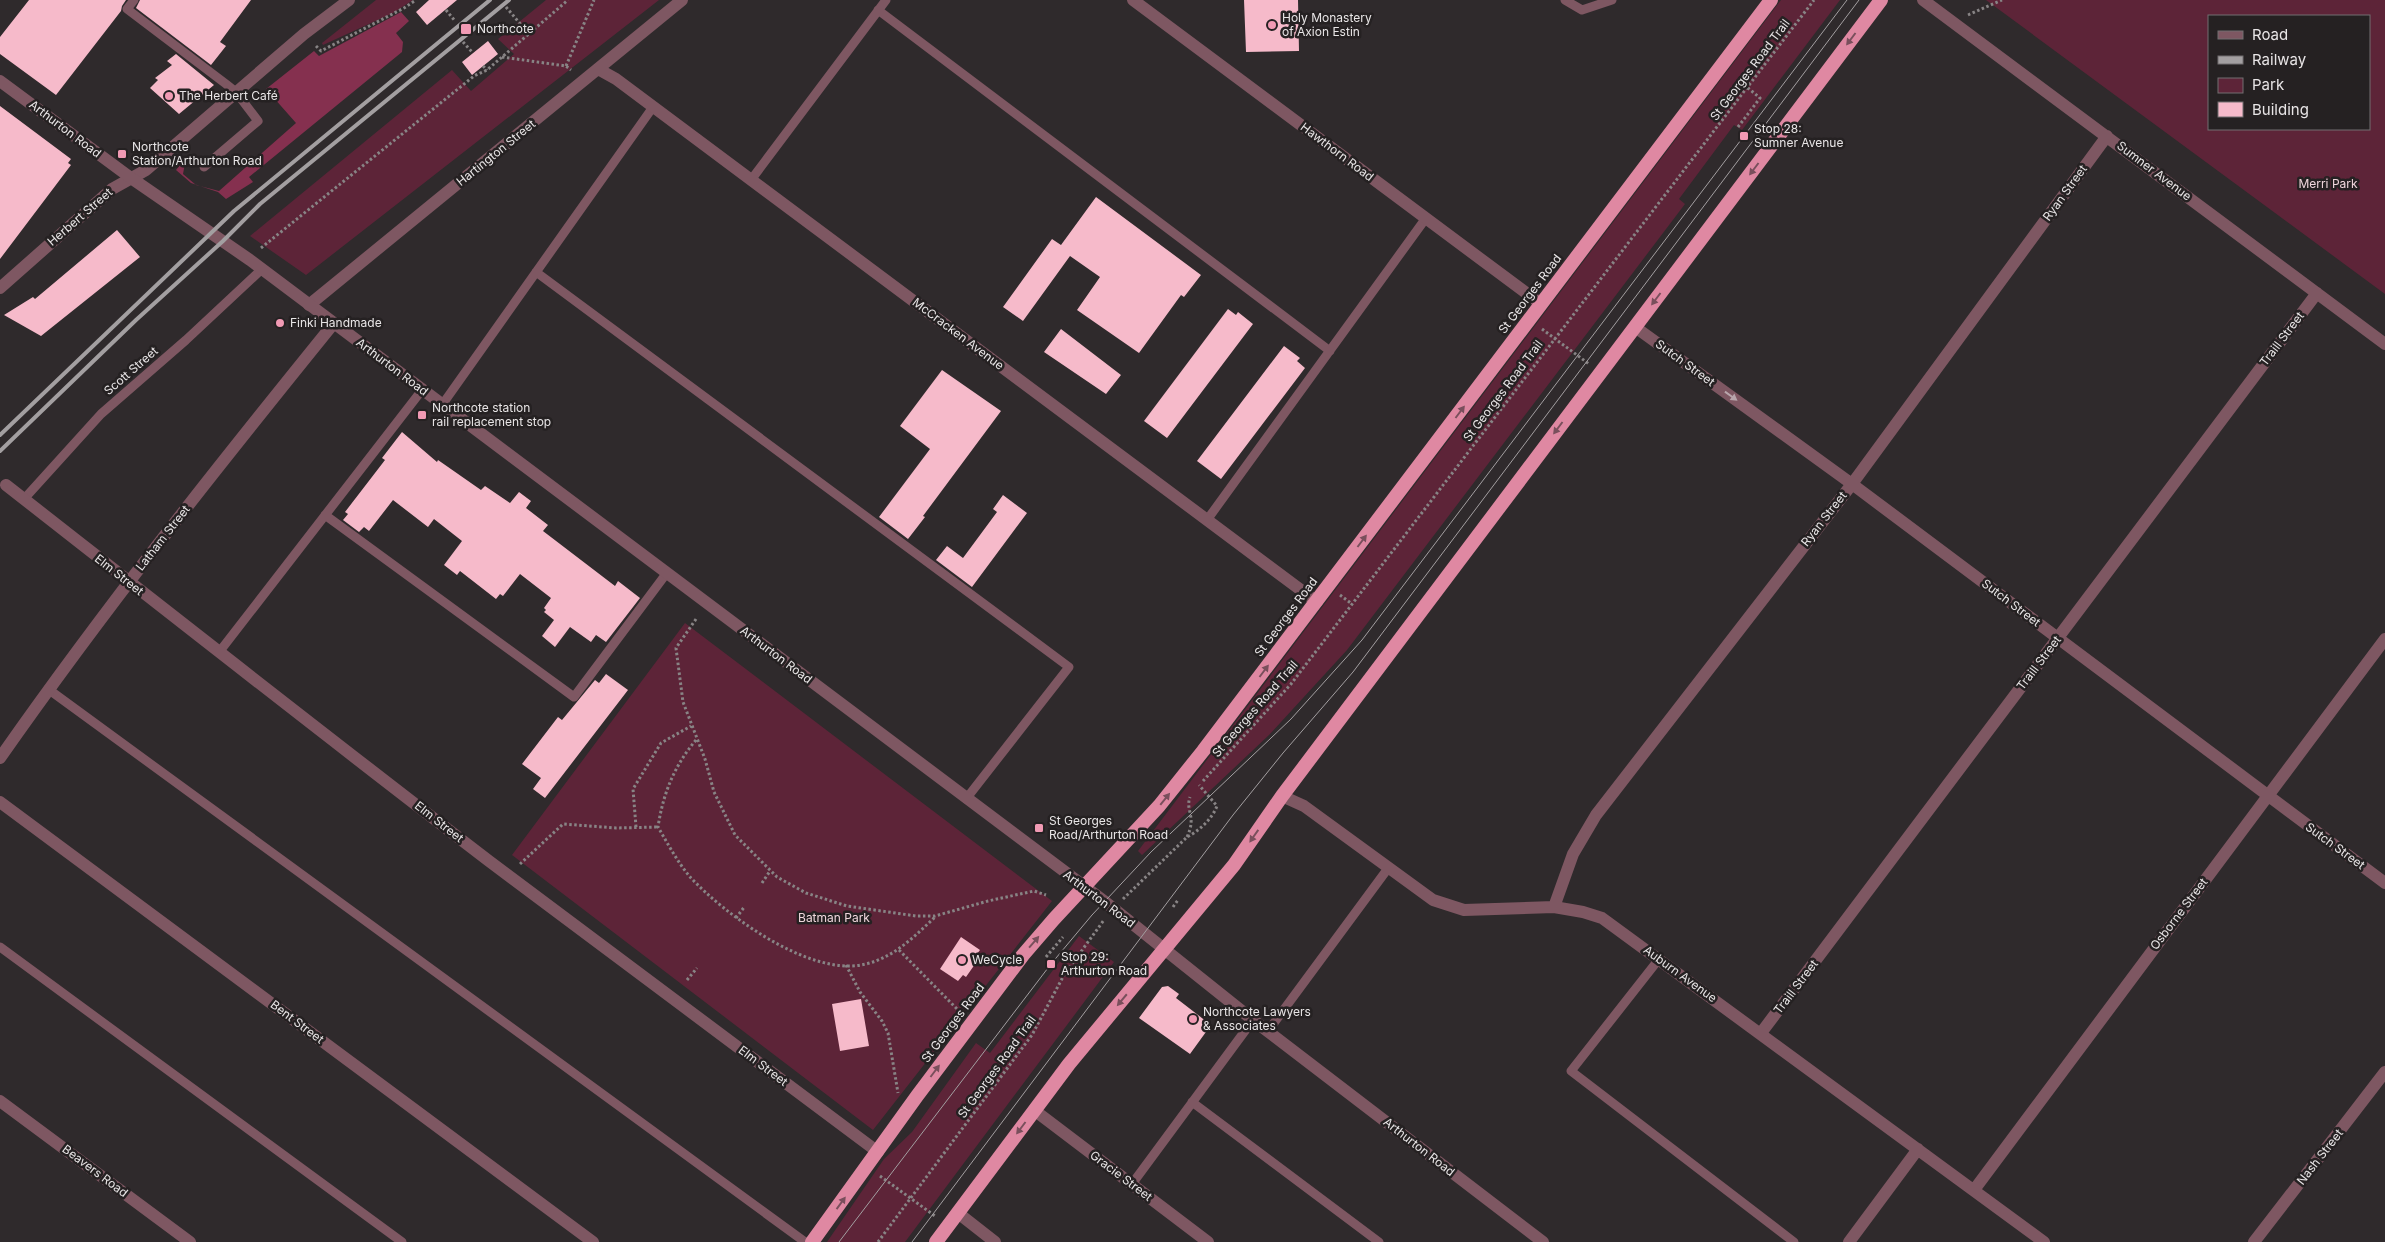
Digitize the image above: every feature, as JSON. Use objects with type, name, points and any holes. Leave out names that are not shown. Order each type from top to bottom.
[{"type":"highway","name":"St Georges Road","points":[[812,1242],[1000,984],[1054,919],[1159,806],[1317,602],[1771,0]]},
{"type":"highway","points":[[936,1242],[1034,1110],[1113,1010],[1234,865],[1282,796],[1881,0]]},
{"type":"street","name":"Herbert Street","points":[[0,288],[112,189],[146,170],[304,34],[349,0]]},
{"type":"street","name":"Hartington Street","points":[[309,305],[682,0]]},
{"type":"street","name":"Hawthorn Road","points":[[1132,0],[1541,304]]},
{"type":"street","name":"Sumner Avenue","points":[[1923,0],[2385,344]]},
{"type":"street","name":"McCracken Avenue","points":[[598,69],[653,107],[1317,602]]},
{"type":"street","name":"Arthurton Road","points":[[0,81],[131,178],[250,260],[1114,909],[1253,1020],[1543,1242]]},
{"type":"street","name":"Ryan Street","points":[[1554,907],[1573,854],[1596,815],[1852,484],[2107,136]]},
{"type":"street","name":"Traill Street","points":[[1761,1033],[2317,293]]},
{"type":"street","name":"Latham Street","points":[[0,758],[48,689],[128,583],[334,323]]},
{"type":"street","name":"Sutch Street","points":[[1635,327],[1852,484],[2058,637],[2267,797],[2385,883]]},
{"type":"street","name":"Elm Street","points":[[6,485],[128,583],[220,651],[508,875],[878,1152]]},
{"type":"street","name":"Osborne Street","points":[[1974,1190],[2385,639]]},
{"type":"street","name":"Auburn Avenue","points":[[1282,796],[1304,806],[1433,900],[1464,910],[1554,907],[1583,912],[1602,918],[2044,1242]]},
{"type":"street","name":"Bent Street","points":[[0,802],[593,1242]]},
{"type":"street","name":"Nash Street","points":[[2254,1242],[2385,1072]]},
{"type":"street","name":"Beavers Road","points":[[0,1101],[190,1242]]},
{"type":"street","name":"Gracie Street","points":[[1034,1110],[1208,1242]]},
{"type":"street","points":[[1849,1242],[1918,1149]]},
{"type":"street","points":[[958,1212],[994,1242]]},
{"type":"lane","points":[[134,0],[127,9],[236,92],[258,121],[204,168]]},
{"type":"lane","points":[[751,180],[886,0]]},
{"type":"lane","points":[[1565,0],[1582,10],[1612,0]]},
{"type":"lane","points":[[878,10],[1330,351]]},
{"type":"lane","points":[[442,404],[653,107]]},
{"type":"lane","points":[[1207,520],[1426,218]]},
{"type":"lane","name":"Scott Street","points":[[24,499],[101,414],[186,340],[262,269]]},
{"type":"lane","points":[[536,272],[1069,667],[966,799]]},
{"type":"lane","points":[[220,651],[422,390]]},
{"type":"lane","points":[[325,515],[574,697],[666,574]]},
{"type":"lane","points":[[48,689],[805,1242]]},
{"type":"lane","points":[[1268,1031],[1389,867]]},
{"type":"lane","points":[[0,947],[402,1242]]},
{"type":"lane","points":[[1660,959],[1571,1071],[1794,1242]]},
{"type":"lane","points":[[1132,1184],[1253,1020]]},
{"type":"lane","points":[[1192,1102],[1379,1242]]},
{"type":"path","points":[[316,46],[321,51],[416,0]]},
{"type":"path","points":[[250,260],[261,248],[474,76],[487,70],[568,0]]},
{"type":"path","points":[[502,57],[566,66],[594,0]]},
{"type":"path","name":"St Georges Road Trail","points":[[878,1242],[1032,1036],[1064,975],[1094,930],[1187,837],[1198,831],[1217,807],[1198,786],[1291,684],[1814,0]]},
{"type":"path","points":[[1954,22],[2002,0]]},
{"type":"path","points":[[506,7],[528,33]]},
{"type":"path","points":[[446,10],[455,21]]},
{"type":"path","points":[[463,42],[473,53]]},
{"type":"path","points":[[483,66],[487,70]]},
{"type":"path","points":[[1738,127],[1760,98],[1748,88]]},
{"type":"path","points":[[1530,319],[1600,372]]},
{"type":"path","points":[[696,619],[676,648],[683,702],[696,740],[705,759],[714,792],[735,835],[778,877],[806,893],[847,906],[916,916],[935,916],[988,901],[1034,891],[1046,895]]},
{"type":"path","points":[[636,827],[633,789],[661,744],[691,726]]},
{"type":"path","points":[[696,740],[682,756],[668,784],[658,827],[673,854],[691,878],[736,918],[761,935],[808,957],[832,965],[846,966],[871,962],[899,950],[935,916]]},
{"type":"path","points":[[1187,837],[1192,823],[1188,804],[1191,795]]},
{"type":"path","points":[[508,875],[563,824],[658,827]]},
{"type":"path","points":[[762,883],[770,870]]},
{"type":"path","points":[[1173,907],[1178,900]]},
{"type":"path","points":[[736,918],[745,906]]},
{"type":"path","points":[[1046,958],[1068,931]]},
{"type":"path","points":[[899,950],[958,1011]]},
{"type":"path","points":[[846,966],[860,992],[888,1033],[898,1093]]},
{"type":"path","points":[[687,980],[697,968]]},
{"type":"path","points":[[867,1167],[948,1226]]},
{"type":"green space","points":[[376,0],[413,0],[393,13],[323,45],[322,43]]},
{"type":"green space","points":[[546,0],[659,0],[306,275],[250,236],[452,70],[471,91],[514,54],[498,39]]},
{"type":"green space","points":[[1781,0],[1840,0],[1742,130],[1734,125],[1679,199],[1685,204],[1347,650],[1269,735],[1142,855],[1138,851]]},
{"type":"green space","name":"Merri Park","points":[[1986,0],[2385,0],[2385,294]]},
{"type":"green space","name":"Batman Park","points":[[685,623],[1052,901],[873,1130],[512,855]]},
{"type":"green space","points":[[1079,936],[1114,962],[905,1242],[827,1242],[884,1159],[912,1132],[976,1043],[990,1053]]},
{"type":"shaded area","points":[[401,12],[409,21],[396,33],[403,42],[402,52],[249,177],[253,182],[226,199],[218,192],[201,186],[219,191],[296,123],[266,89],[314,51],[319,56]]},
{"type":"shaded area","points":[[186,158],[183,174],[195,184],[191,183],[176,170]]},
{"type":"building","points":[[29,0],[126,0],[121,11],[56,95],[0,54],[0,37]]},
{"type":"building","points":[[140,0],[251,0],[220,42],[226,46],[211,65],[136,8]]},
{"type":"building","points":[[429,0],[457,0],[427,25],[416,12]]},
{"type":"building","name":"Holy Monastery of Axion Estin","points":[[1244,0],[1298,0],[1299,51],[1246,52]]},
{"type":"building","points":[[488,41],[498,54],[472,75],[462,62]]},
{"type":"building","points":[[176,54],[214,85],[179,114],[150,88],[158,80],[155,78],[172,65],[167,61]]},
{"type":"building","points":[[0,106],[71,159],[68,163],[71,165],[0,259]]},
{"type":"building","points":[[1096,197],[1201,275],[1184,297],[1181,295],[1139,353],[1077,310],[1100,277],[1070,256],[1023,321],[1003,307],[1052,239],[1061,245]]},
{"type":"building","points":[[117,230],[140,257],[41,336],[4,315],[33,297],[35,299]]},
{"type":"building","points":[[1228,309],[1236,315],[1238,312],[1253,324],[1167,438],[1144,421]]},
{"type":"building","points":[[1061,329],[1121,375],[1106,394],[1044,352]]},
{"type":"building","points":[[1284,346],[1300,358],[1297,361],[1305,368],[1221,479],[1197,461]]},
{"type":"building","points":[[942,370],[1001,411],[908,539],[879,517],[930,449],[900,426]]},
{"type":"building","points":[[402,432],[437,462],[438,460],[481,490],[485,486],[510,503],[519,492],[531,501],[526,508],[548,525],[543,531],[615,586],[618,581],[640,598],[606,642],[596,635],[591,642],[570,627],[555,647],[542,636],[554,620],[544,612],[546,610],[544,608],[551,598],[520,574],[503,596],[500,594],[496,599],[460,571],[457,575],[444,565],[462,541],[434,519],[428,527],[393,500],[369,531],[364,527],[359,532],[343,520],[348,514],[345,512],[385,460],[382,458]]},
{"type":"building","points":[[1003,495],[1027,513],[972,587],[936,560],[947,546],[963,558],[997,512],[993,509]]},
{"type":"building","points":[[606,674],[628,690],[545,798],[533,789],[541,778],[522,764],[558,717],[562,720],[595,680],[599,683]]},
{"type":"building","points":[[961,937],[980,950],[977,954],[980,957],[966,977],[963,975],[958,981],[940,969]]},
{"type":"building","points":[[1168,986],[1179,994],[1176,998],[1211,1025],[1190,1054],[1139,1018],[1162,987]]},
{"type":"building","points":[[861,999],[869,1046],[840,1051],[832,1004]]},
{"type":"tram line","points":[[839,1242],[1051,964],[1092,915],[1151,852],[1291,719],[1362,640],[1847,0]]},
{"type":"tram line","points":[[912,1242],[1233,815],[1283,753],[1353,672],[1859,0]]},
{"type":"railway","points":[[0,435],[234,211],[490,0]]},
{"type":"railway","points":[[0,451],[260,204],[509,0]]},
{"type":"place","name":"Holy Monastery of Axion Estin","points":[[1272,25]]},
{"type":"place","name":"Northcote","points":[[466,29]]},
{"type":"place","name":"The Herbert Café","points":[[169,96]]},
{"type":"place","name":"Stop 28: Sumner Avenue","points":[[1744,136]]},
{"type":"place","name":"Northcote Station/Arthurton Road","points":[[122,154]]},
{"type":"place","name":"Finki Handmade","points":[[280,323]]},
{"type":"place","name":"Northcote station rail replacement stop","points":[[422,415]]},
{"type":"place","name":"St Georges Road/Arthurton Road","points":[[1039,828]]},
{"type":"place","name":"WeCycle","points":[[962,960]]},
{"type":"place","name":"Stop 29: Arthurton Road","points":[[1051,964]]},
{"type":"place","name":"Northcote Lawyers & Associates","points":[[1193,1019]]}]
